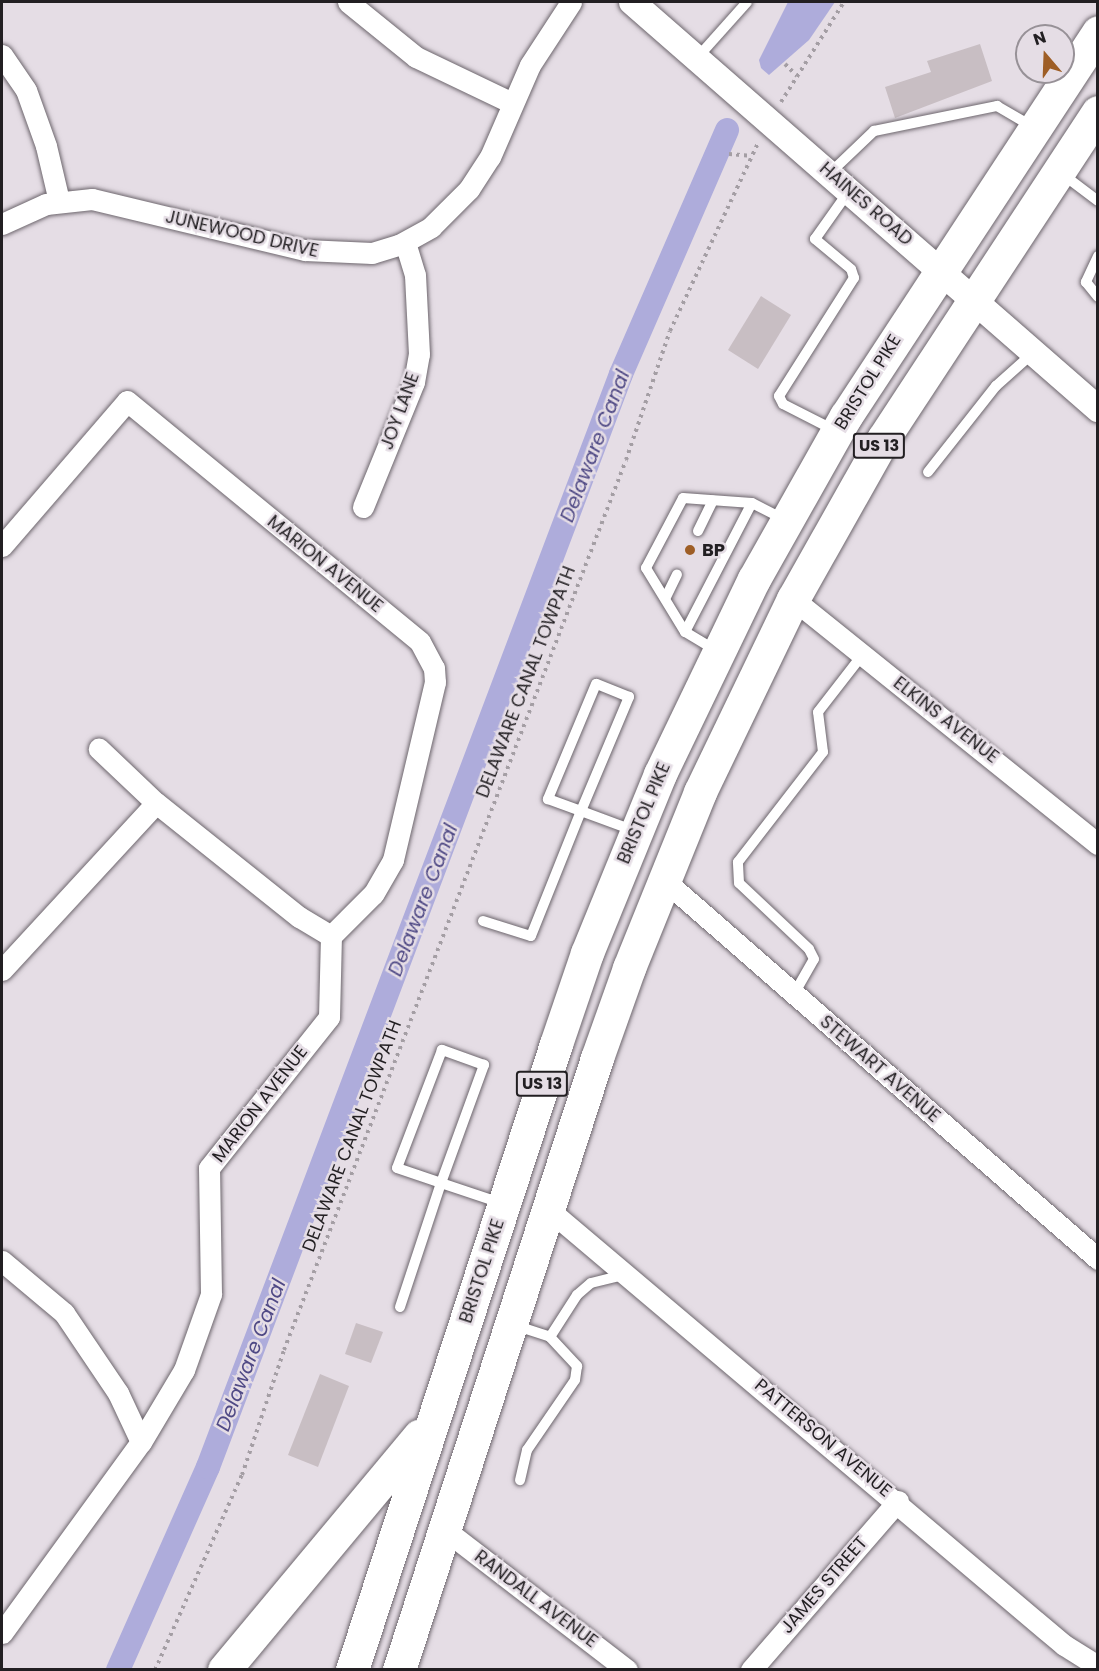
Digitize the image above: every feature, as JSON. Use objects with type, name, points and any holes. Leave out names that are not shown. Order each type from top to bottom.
[{"type":"highway","name":"BRISTOL PIKE","points":[[352,1670],[587,953],[635,831],[717,651],[785,520],[837,431],[1098,32]]},
{"type":"highway","name":"US 13","points":[[399,1670],[548,1209],[629,968],[663,879],[729,728],[793,599],[883,439],[1098,112]]},
{"type":"highway","points":[[224,1670],[354,1518],[436,1411]]},
{"type":"street","points":[[348,2],[416,57],[512,104]]},
{"type":"street","name":"JUNEWOOD DRIVE","points":[[2,224],[59,201],[116,203],[305,250],[372,253],[405,242],[431,227],[469,189],[490,157],[512,104],[547,36],[571,2]]},
{"type":"street","name":"HAINES ROAD","points":[[632,2],[850,189],[1098,409]]},
{"type":"street","points":[[2,55],[26,90],[46,146],[59,201]]},
{"type":"street","name":"JOY LANE","points":[[363,507],[414,382],[419,354],[415,275],[405,242]]},
{"type":"street","name":"MARION AVENUE","points":[[2,546],[127,401],[420,642],[434,668],[435,682],[393,860],[373,894],[331,936],[329,1017],[209,1168],[211,1294],[184,1370],[141,1442],[2,1633]]},
{"type":"street","name":"ELKINS AVENUE","points":[[793,599],[1098,844]]},
{"type":"street","points":[[99,749],[156,803],[299,917],[331,936]]},
{"type":"street","points":[[2,970],[156,803]]},
{"type":"street","name":"STEWART AVENUE","points":[[663,879],[1098,1259]]},
{"type":"street","name":"PATTERSON AVENUE","points":[[548,1209],[898,1501],[1064,1645],[1098,1666]]},
{"type":"street","points":[[2,1261],[64,1313],[118,1393],[141,1442]]},
{"type":"street","name":"JAMES STREET","points":[[751,1670],[898,1501]]},
{"type":"street","name":"RANDALL AVENUE","points":[[444,1529],[627,1670]]},
{"type":"lane","points":[[697,58],[747,2]]},
{"type":"lane","points":[[830,173],[874,131],[998,106],[1034,128]]},
{"type":"lane","points":[[1058,171],[1098,201]]},
{"type":"lane","points":[[837,431],[783,404],[779,396],[854,278],[851,269],[815,239],[850,189]]},
{"type":"lane","points":[[1098,256],[1086,282],[1098,297]]},
{"type":"lane","points":[[928,472],[996,386],[1034,352]]},
{"type":"lane","points":[[717,651],[685,632],[666,597],[646,568],[683,498],[752,503],[785,520]]},
{"type":"lane","points":[[698,531],[713,500]]},
{"type":"lane","points":[[685,632],[752,503]]},
{"type":"lane","points":[[666,597],[677,574]]},
{"type":"lane","points":[[794,994],[814,959],[809,949],[739,882],[738,862],[823,752],[818,712],[863,654]]},
{"type":"lane","points":[[483,921],[531,936],[581,811],[629,697],[596,684],[548,799],[581,811],[635,831]]},
{"type":"lane","points":[[400,1307],[441,1183],[484,1065],[442,1050],[398,1168],[441,1183],[504,1204]]},
{"type":"lane","points":[[550,1337],[577,1295],[591,1283],[626,1274]]},
{"type":"lane","points":[[511,1324],[550,1337],[576,1366],[575,1380],[527,1450],[520,1480]]},
{"type":"path","points":[[789,88],[844,2]]},
{"type":"path","points":[[785,64],[797,76]]},
{"type":"path","name":"DELAWARE CANAL TOWPATH","points":[[155,1670],[242,1475],[285,1350],[626,460],[670,331],[758,143]]},
{"type":"path","points":[[729,154],[750,156]]},
{"type":"water","points":[[788,2],[835,2],[809,40],[769,75],[761,68],[759,60]]},
{"type":"building","points":[[980,44],[992,81],[895,118],[885,87],[931,72],[927,61]]},
{"type":"building","points":[[761,296],[791,315],[758,369],[728,350]]},
{"type":"building","points":[[356,1323],[383,1332],[371,1363],[345,1354]]},
{"type":"building","points":[[320,1374],[349,1386],[318,1467],[288,1455]]},
{"type":"waterway","name":"Delaware Canal","points":[[118,1670],[208,1467],[621,374],[727,130]]},
{"type":"place","name":"BP","points":[[690,550]]}]
